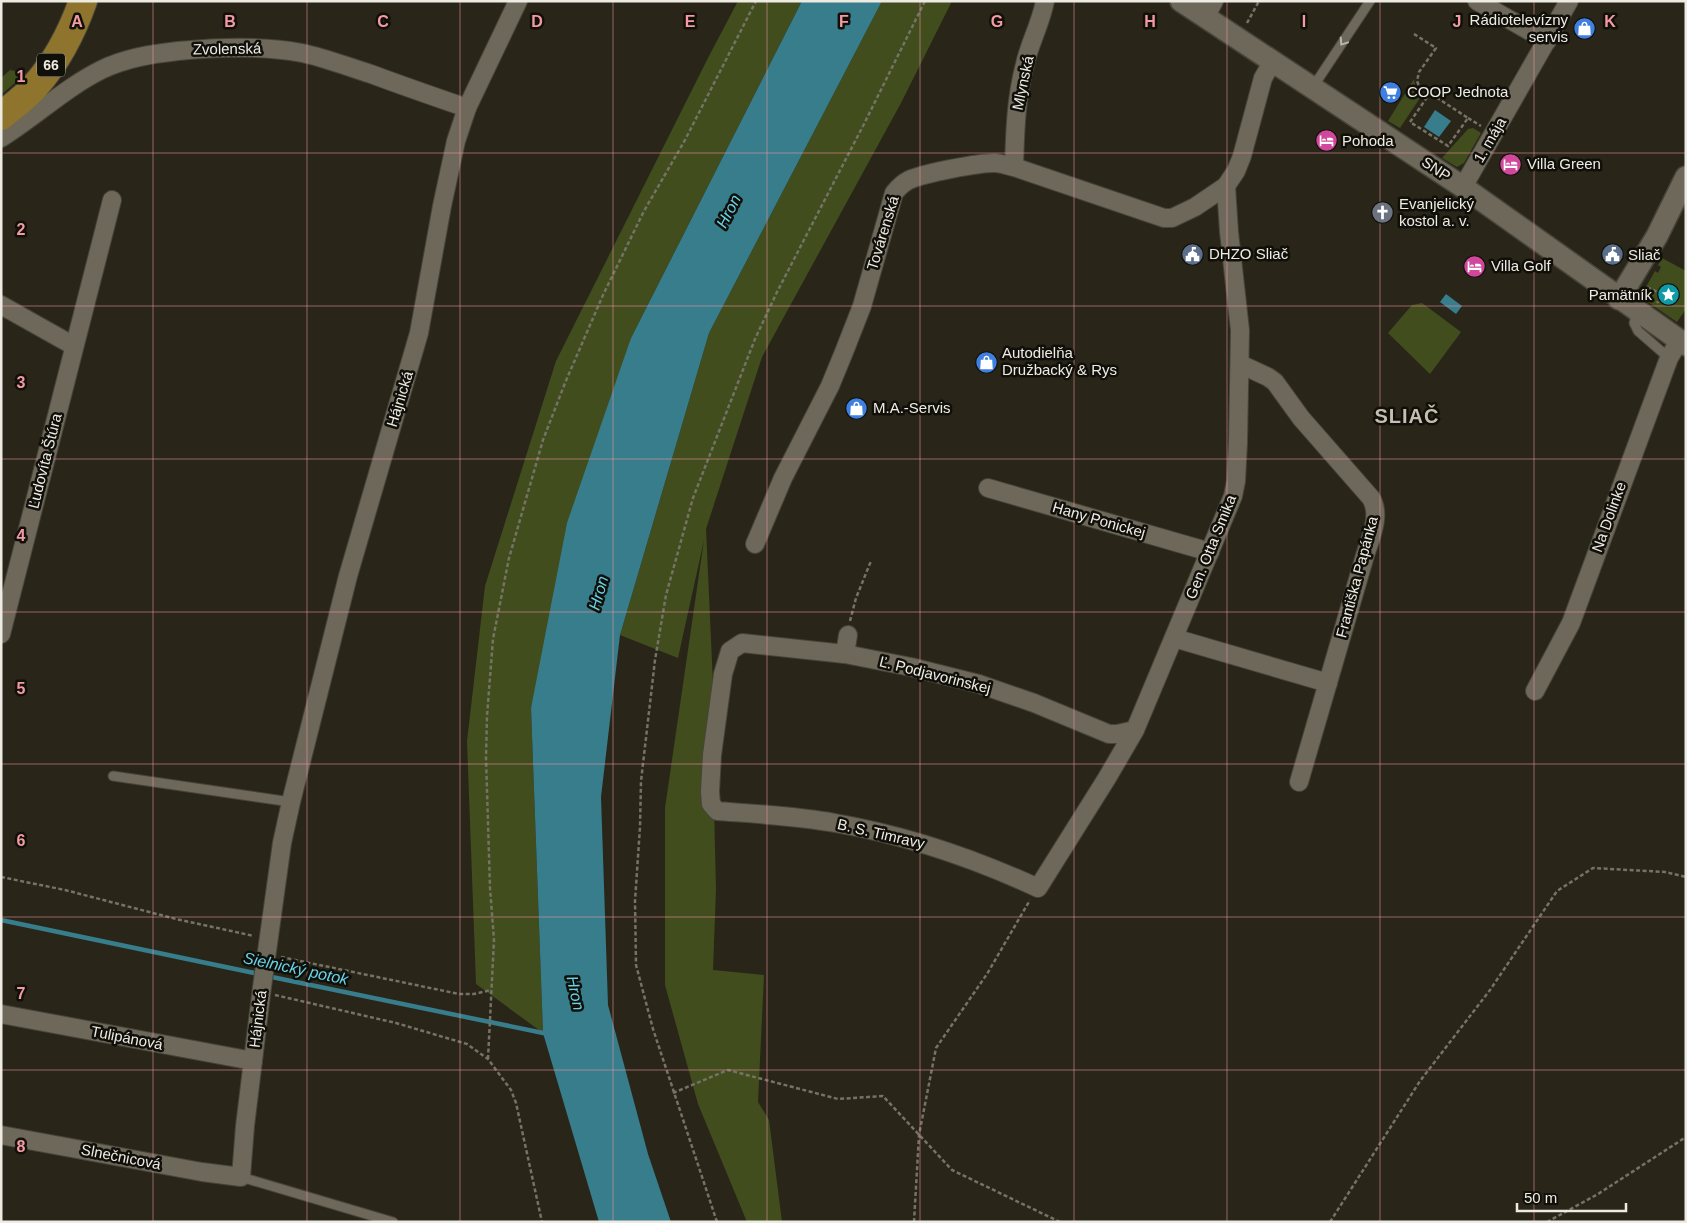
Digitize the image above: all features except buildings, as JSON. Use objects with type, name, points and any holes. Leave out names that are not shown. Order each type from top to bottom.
[{"type":"main road","name":"66","points":[[1,116],[36,86],[59,54],[76,21],[83,1]]},
{"type":"street","name":"Hájnická","points":[[241,1177],[245,1126],[262,990],[281,852],[291,802],[348,576],[412,360],[425,304],[449,168],[468,108],[518,1]]},
{"type":"street","name":"Mlynská","points":[[1014,167],[1016,116],[1020,87],[1045,1]]},
{"type":"street","name":"SNP","points":[[1181,1],[1210,9],[1273,61],[1463,187],[1620,299],[1645,310],[1678,348]]},
{"type":"street","points":[[1478,1],[1547,41]]},
{"type":"street","name":"1. mája","points":[[1463,187],[1569,1]]},
{"type":"street","name":"Zvolenská","points":[[1,138],[74,85],[103,69],[145,56],[193,50],[277,49],[303,53],[330,60],[468,108]]},
{"type":"street","name":"Továrenská","points":[[755,544],[783,478],[830,386],[844,352],[862,306],[894,193],[901,185],[910,180],[943,172],[980,164],[996,163],[1014,167],[1164,218],[1172,218],[1195,207],[1226,186],[1236,171],[1242,156],[1263,78],[1273,61]]},
{"type":"street","points":[[1620,299],[1657,236],[1686,178]]},
{"type":"street","points":[[1226,186],[1229,232],[1238,305],[1240,364]]},
{"type":"street","name":"Ľudovíta Štúra","points":[[1,634],[112,200]]},
{"type":"street","points":[[1,305],[74,346]]},
{"type":"street","name":"Na Dolinke","points":[[1535,691],[1571,623],[1678,348]]},
{"type":"street","name":"Gen. Otta Smika","points":[[1038,888],[1135,730],[1228,512],[1236,481],[1240,364]]},
{"type":"street","name":"Františka Papánka","points":[[1240,364],[1275,382],[1301,418],[1371,498],[1375,508],[1372,532],[1299,782]]},
{"type":"street","name":"Hany Ponickej","points":[[988,488],[1210,552]]},
{"type":"street","points":[[845,654],[848,634]]},
{"type":"street","points":[[1174,638],[1328,683]]},
{"type":"street","name":"Ľ. Podjavorinskej","points":[[718,811],[711,804],[710,792],[712,754],[723,674],[730,650],[742,643],[845,654],[912,667],[979,684],[1034,703],[1109,734],[1135,730]]},
{"type":"street","name":"B. S. Timravy","points":[[718,811],[782,816],[836,823],[923,843],[1001,871],[1038,888]]},
{"type":"street","name":"Tulipánová","points":[[1,1014],[253,1061]]},
{"type":"street","name":"Slnečnicová","points":[[1,1135],[202,1172],[241,1177]]},
{"type":"lane","points":[[1313,87],[1370,1]]},
{"type":"lane","points":[[113,776],[291,802]]},
{"type":"lane","points":[[241,1177],[393,1222]]},
{"type":"path","points":[[488,1059],[494,940],[490,888],[486,758],[490,676],[493,639],[499,604],[521,513],[551,415],[620,258],[644,211],[685,140],[756,1]]},
{"type":"path","points":[[716,1222],[653,1029],[636,965],[635,901],[641,780],[655,660],[666,596],[693,498],[755,339],[776,292],[864,124],[925,1]]},
{"type":"path","points":[[1247,24],[1259,1]]},
{"type":"path","points":[[1414,34],[1436,48],[1419,72],[1417,81],[1419,86],[1486,129]]},
{"type":"path","points":[[1430,93],[1410,122],[1425,132],[1448,146],[1468,118]]},
{"type":"path","points":[[1644,285],[1663,295],[1645,310]]},
{"type":"path","points":[[848,634],[854,605],[871,561]]},
{"type":"path","points":[[1330,1222],[1420,1082],[1490,990],[1557,891],[1593,868],[1665,872],[1686,877]]},
{"type":"path","points":[[1,877],[65,890],[183,921],[268,954],[291,960],[459,994],[474,994],[491,990]]},
{"type":"path","points":[[914,1222],[919,1135],[936,1048],[987,974],[1038,888]]},
{"type":"path","points":[[262,990],[396,1023],[467,1044],[488,1059],[511,1090],[516,1103],[542,1222]]},
{"type":"path","points":[[673,1093],[728,1070],[838,1099],[883,1096],[952,1170],[1060,1222]]},
{"type":"path","points":[[1547,1222],[1598,1194],[1686,1137]]},
{"type":"green space","points":[[738,1],[802,1],[631,338],[531,708],[543,1033],[476,984],[467,741],[485,586],[556,361]]},
{"type":"green space","points":[[882,1],[952,1],[901,103],[762,357],[706,529],[715,728],[716,889],[713,970],[764,975],[758,1102],[769,1120],[782,1222],[747,1222],[698,1104],[665,985],[665,808],[704,540],[678,658],[620,635],[709,333]]},
{"type":"green space","points":[[10,70],[26,73],[1,95],[1,78]]},
{"type":"green space","points":[[1414,79],[1415,86],[1421,91],[1422,95],[1400,128],[1388,121]]},
{"type":"green space","points":[[1473,128],[1481,133],[1464,163],[1457,167],[1442,158],[1468,129]]},
{"type":"green space","points":[[1662,258],[1686,271],[1686,309],[1677,322],[1642,298],[1642,294],[1655,271],[1658,273],[1661,267],[1658,265]]},
{"type":"green space","points":[[1422,303],[1461,332],[1430,374],[1388,333],[1412,305]]},
{"type":"water","name":"Hron","points":[[802,1],[882,1],[709,333],[620,635],[601,797],[608,1005],[648,1154],[671,1222],[599,1222],[543,1033],[531,708],[567,523],[631,338]]},
{"type":"water","points":[[1435,110],[1451,121],[1439,137],[1424,127]]},
{"type":"water","points":[[1446,294],[1462,306],[1456,314],[1440,302]]},
{"type":"waterway","name":"Sielnický potok","points":[[1,920],[259,974]]},
{"type":"waterway","name":"Sielnický potok","points":[[267,976],[548,1034]]},
{"type":"place","name":"Rádiotelevízny servis","points":[[1584,29]]},
{"type":"place","name":"COOP Jednota","points":[[1391,92]]},
{"type":"place","name":"Pohoda","points":[[1326,141]]},
{"type":"place","name":"Villa Green","points":[[1511,164]]},
{"type":"place","name":"Evanjelický kostol a. v.","points":[[1383,213]]},
{"type":"place","name":"DHZO Sliač","points":[[1193,254]]},
{"type":"place","name":"Sliač","points":[[1612,255]]},
{"type":"place","name":"Villa Golf","points":[[1475,266]]},
{"type":"place","name":"Pamätník","points":[[1668,295]]},
{"type":"place","name":"Autodielňa Družbacký & Rys","points":[[986,362]]},
{"type":"place","name":"M.A.-Servis","points":[[857,408]]},
{"type":"district","name":"SLIAČ","points":[[1407,416]]}]
